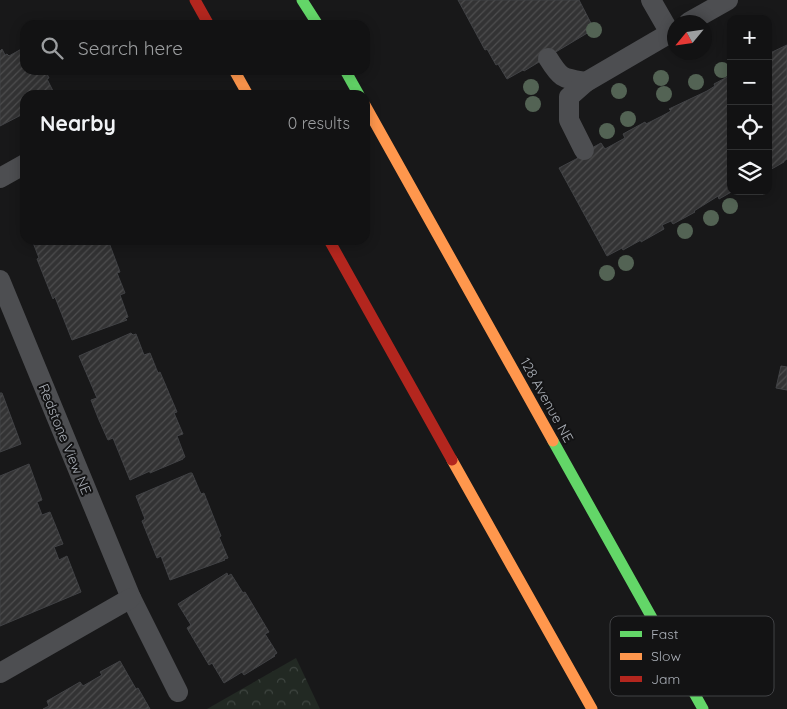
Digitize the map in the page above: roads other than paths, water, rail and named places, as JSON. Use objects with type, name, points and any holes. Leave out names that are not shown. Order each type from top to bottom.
[{"type":"main road","points":[[195,0],[206,20]]},
{"type":"main road","points":[[302,0],[316,20]]},
{"type":"main road","points":[[307,0],[317,20]]},
{"type":"main road","points":[[237,75],[245,90]]},
{"type":"main road","points":[[348,75],[356,90]]},
{"type":"main road","name":"128 Avenue NE","points":[[370,114],[651,616]]},
{"type":"main road","points":[[332,245],[592,709]]},
{"type":"main road","name":"128 Avenue NE","points":[[696,696],[703,709]]},
{"type":"lane","points":[[651,0],[667,24]]},
{"type":"lane","points":[[701,15],[728,0]]},
{"type":"lane","points":[[584,150],[569,120],[569,97],[586,82],[667,35]]},
{"type":"lane","points":[[548,58],[558,74],[586,82]]},
{"type":"lane","points":[[0,178],[20,167]]},
{"type":"lane","name":"Redstone View NE","points":[[0,280],[130,598],[178,692]]},
{"type":"lane","points":[[0,672],[130,598]]}]
